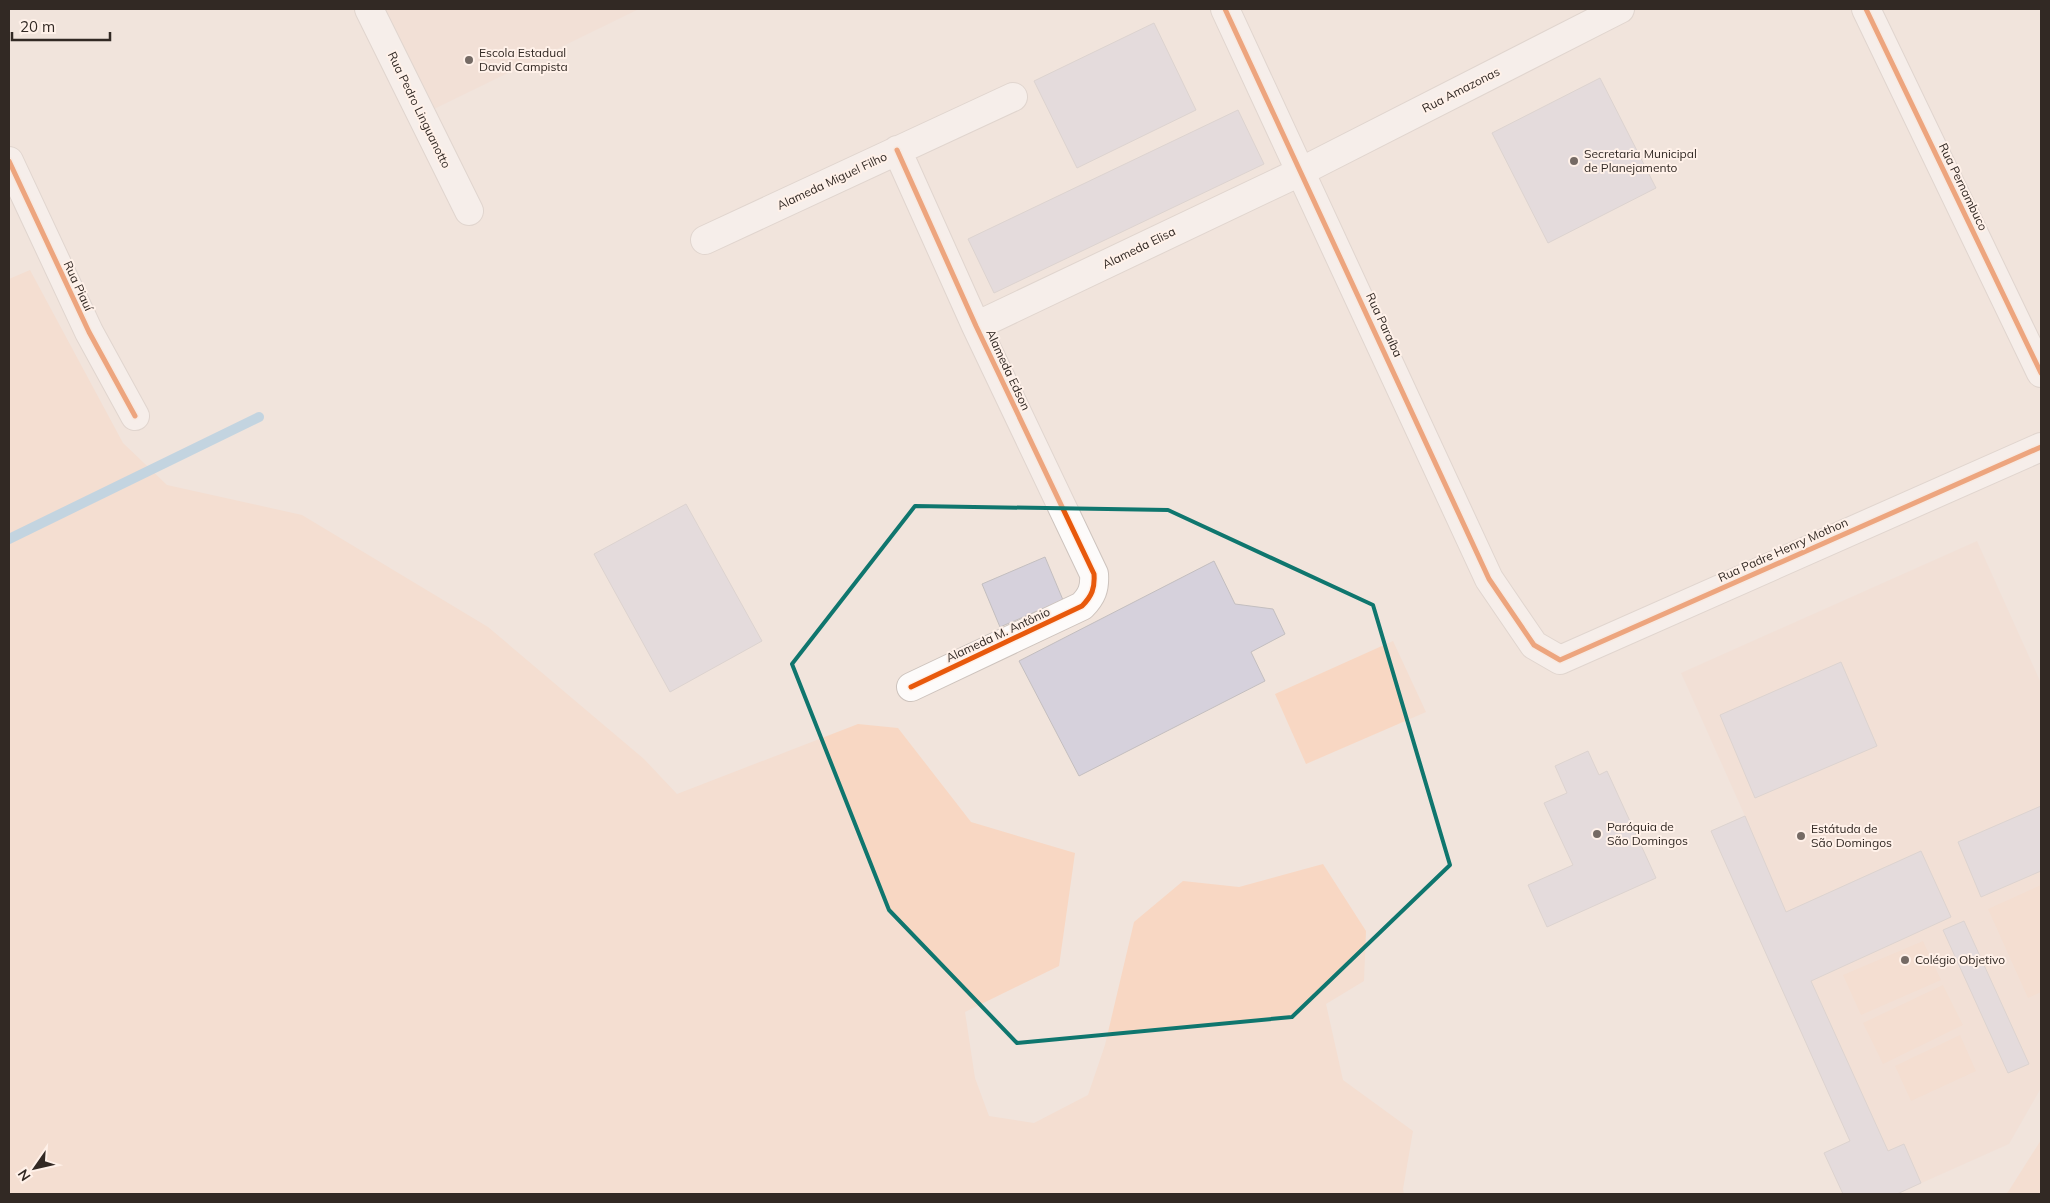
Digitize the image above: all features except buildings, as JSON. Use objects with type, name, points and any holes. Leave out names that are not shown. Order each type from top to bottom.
[{"type":"street","name":"Rua Pedro Linguanotto","points":[[369,9],[469,211]]},
{"type":"street","name":"Rua Paraíba","points":[[1225,9],[1490,578],[1534,645]]},
{"type":"street","name":"Rua Amazonas","points":[[1302,171],[1620,9]]},
{"type":"street","name":"Rua Pernambuco","points":[[1866,9],[2041,374]]},
{"type":"street","name":"Alameda Miguel Filho","points":[[705,240],[1013,97]]},
{"type":"street","name":"Alameda Edson","points":[[897,150],[976,326],[1094,574],[1094,586],[1090,598]]},
{"type":"street","name":"Rua Piauí","points":[[9,161],[89,332],[135,416]]},
{"type":"street","name":"Alameda Elisa","points":[[976,326],[1302,171]]},
{"type":"street","name":"Rua Padre Henry Mothon","points":[[1534,645],[1560,660],[2041,446]]},
{"type":"street","name":"Alameda M. Antônio","points":[[911,687],[1082,606],[1090,598]]},
{"type":"highlighted area","points":[[915,506],[1168,510],[1373,605],[1450,865],[1292,1017],[1017,1043],[889,910],[792,664]]},
{"type":"shaded area","name":"Escola Estadual David Campista","points":[[380,9],[639,9],[430,111]]},
{"type":"shaded area","points":[[30,270],[123,443],[167,485],[302,515],[488,627],[644,759],[677,794],[858,724],[898,728],[971,822],[1075,853],[1059,966],[965,1012],[975,1078],[989,1116],[1034,1123],[1088,1095],[1105,1045],[1134,922],[1183,881],[1239,887],[1323,864],[1366,931],[1364,981],[1326,1004],[1343,1080],[1413,1131],[1403,1189],[1404,1194],[9,1194],[9,279]]},
{"type":"shaded area","name":"Colégio Objetivo","points":[[1977,541],[2041,683],[2041,1088],[2009,1144],[1897,1194],[1843,1194],[1824,1153],[1850,1141],[1711,831],[1745,816],[1681,673]]},
{"type":"shaded area","points":[[1393,641],[1426,712],[1306,764],[1275,694]]},
{"type":"shaded area","points":[[2041,885],[2041,992],[2028,998],[1988,909]]},
{"type":"shaded area","points":[[1923,941],[1941,980],[1861,1015],[1843,975]]},
{"type":"shaded area","points":[[1943,985],[1963,1025],[1883,1064],[1863,1023]]},
{"type":"shaded area","points":[[1960,1035],[1976,1071],[1911,1101],[1895,1066]]},
{"type":"shaded area","points":[[2041,1140],[2041,1194],[2005,1194],[2008,1192]]},
{"type":"waterway","points":[[9,539],[259,417]]},
{"type":"cycle path","points":[[1225,9],[1489,579],[1534,645],[1560,660],[2041,447]]},
{"type":"cycle path","points":[[1866,9],[2041,373]]},
{"type":"cycle path","points":[[897,150],[976,326],[1094,574],[1092,592],[1082,606],[911,687]]},
{"type":"cycle path","points":[[9,161],[89,332],[135,416]]},
{"type":"place","name":"Escola Estadual David Campista","points":[[469,60]]},
{"type":"place","name":"Secretaria Municipal de Planejamento","points":[[1574,161]]},
{"type":"place","name":"Paróquia de São Domingos","points":[[1597,834]]},
{"type":"place","name":"Estátuda de São Domingos","points":[[1801,836]]},
{"type":"place","name":"Colégio Objetivo","points":[[1905,960]]}]
